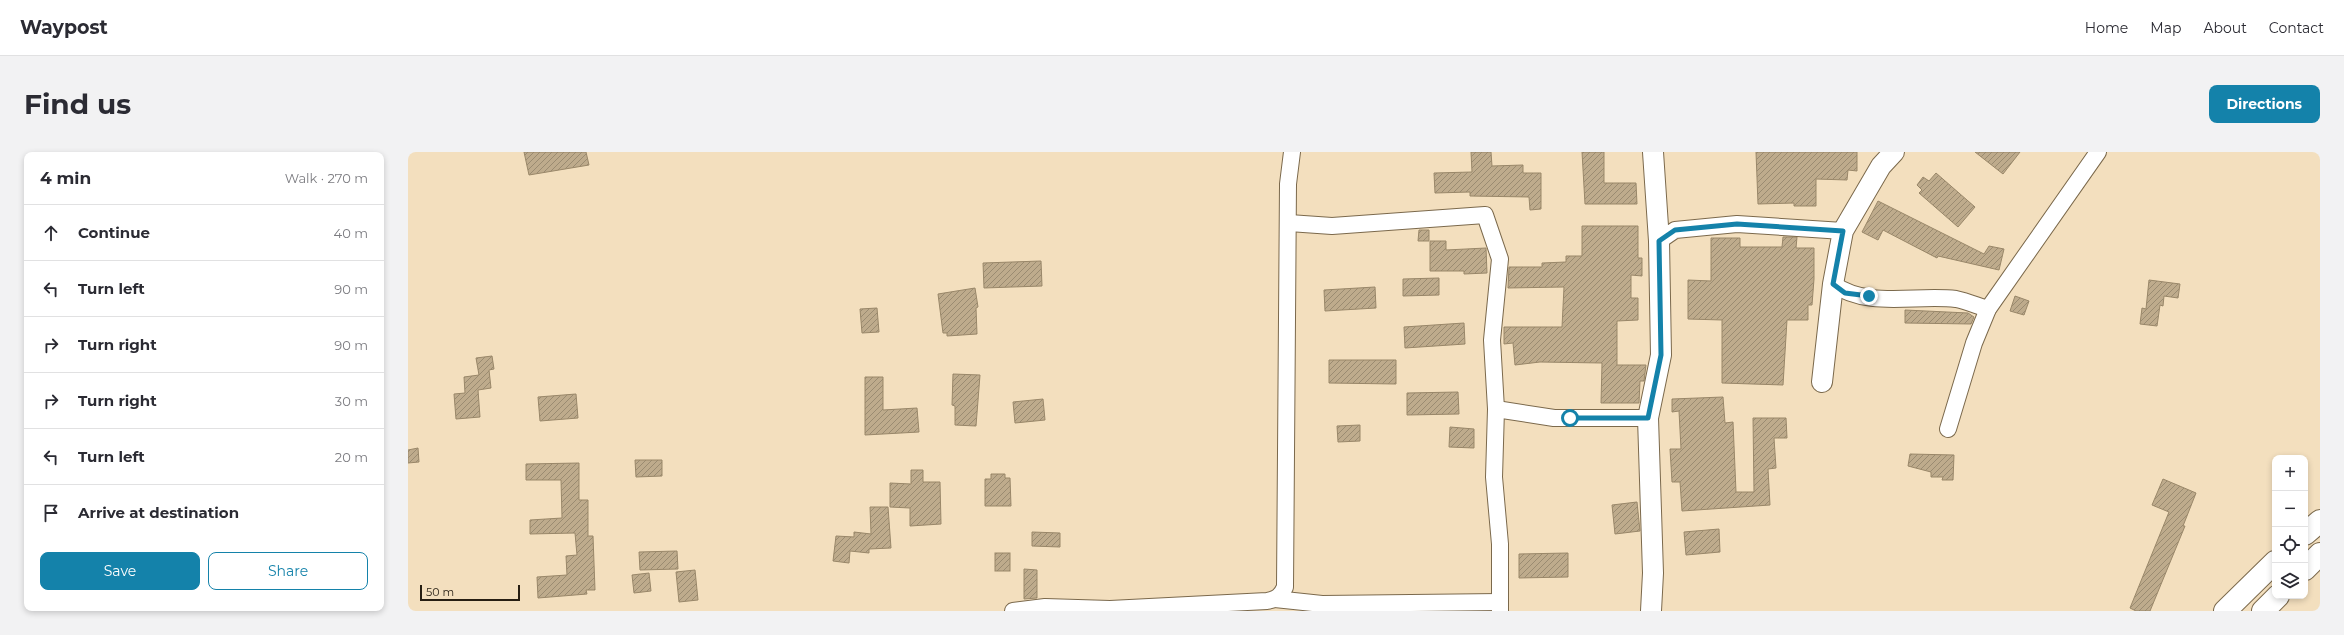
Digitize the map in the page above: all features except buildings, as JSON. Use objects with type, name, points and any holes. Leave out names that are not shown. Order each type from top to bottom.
[{"type":"highway","points":[[2308,531],[2320,521]]},
{"type":"highway","points":[[2308,566],[2320,554]]},
{"type":"highway","points":[[2225,611],[2274,563]]},
{"type":"highway","points":[[2263,611],[2275,599]]},
{"type":"street","points":[[1276,599],[1282,594],[1284,586],[1289,222],[1288,184],[1292,152]]},
{"type":"street","points":[[1651,611],[1653,573],[1648,418],[1661,355],[1658,214],[1653,152]]},
{"type":"street","points":[[1822,382],[1833,284],[1843,231],[1881,166],[1894,152]]},
{"type":"street","points":[[1948,429],[1974,343],[1988,309],[2098,152]]},
{"type":"street","points":[[1658,214],[1675,230]]},
{"type":"street","points":[[1013,611],[1045,608],[1133,608],[1276,599],[1322,604],[1500,606],[1500,544],[1494,477],[1496,409],[1492,340],[1500,259],[1485,215],[1332,226],[1289,222]]},
{"type":"street","points":[[1659,241],[1675,230],[1737,224],[1843,231]]},
{"type":"street","points":[[1833,284],[1845,293],[1880,298],[1956,299],[1988,309]]},
{"type":"street","points":[[1496,409],[1554,418],[1648,418]]},
{"type":"route","points":[[1570,418],[1648,418],[1661,355],[1659,241],[1675,230],[1737,224],[1843,231],[1833,284],[1845,293],[1869,296]]}]
